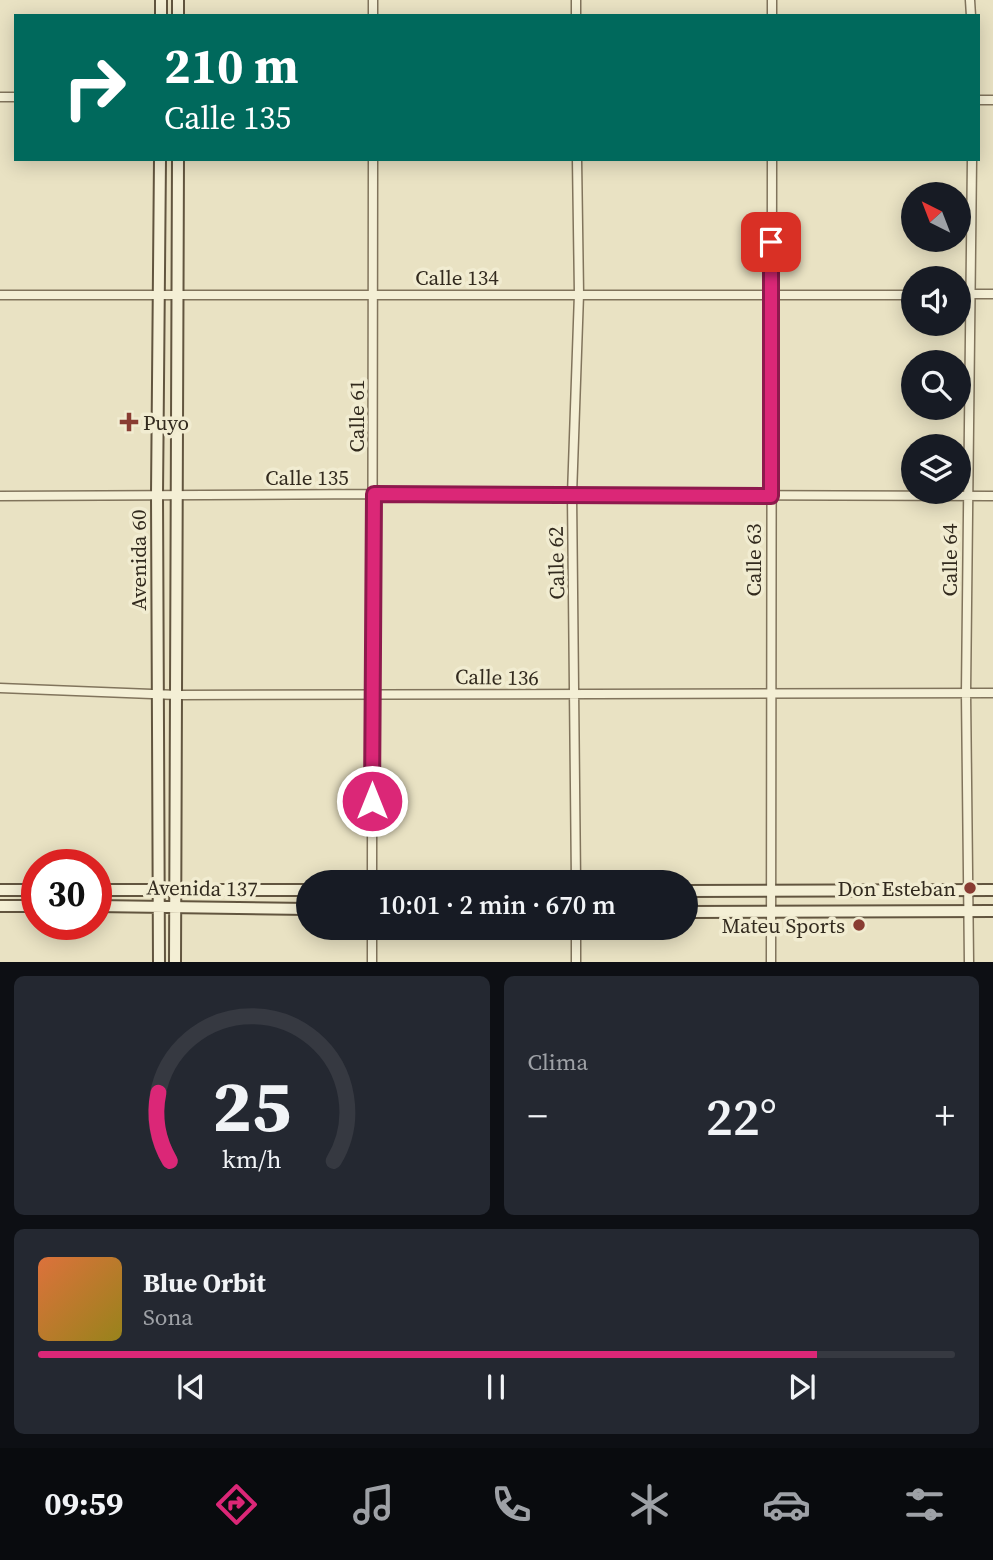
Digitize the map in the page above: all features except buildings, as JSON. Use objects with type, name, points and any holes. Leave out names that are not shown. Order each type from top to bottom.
[{"type":"main road","name":"Avenida 60","points":[[159,961],[157,495],[160,161]]},
{"type":"main road","name":"Avenida 60","points":[[175,961],[178,161]]},
{"type":"main road","points":[[0,890],[21,890]]},
{"type":"main road","name":"Avenida 137","points":[[112,890],[296,890]]},
{"type":"main road","points":[[698,891],[993,890]]},
{"type":"main road","points":[[0,906],[21,906]]},
{"type":"main road","name":"Avenida 137","points":[[112,906],[296,909]]},
{"type":"main road","points":[[698,912],[993,911]]},
{"type":"street","name":"Calle 61","points":[[372,870],[373,161]]},
{"type":"street","name":"Calle 62","points":[[576,870],[572,495],[579,294],[577,161]]},
{"type":"street","name":"Calle 63","points":[[771,961],[772,161]]},
{"type":"street","name":"Calle 64","points":[[971,294],[972,161]]},
{"type":"street","points":[[971,294],[993,294]]},
{"type":"street","name":"Calle 134","points":[[0,295],[901,295]]},
{"type":"street","name":"Calle 64","points":[[968,434],[970,336]]},
{"type":"street","name":"Calle 135","points":[[0,496],[901,496]]},
{"type":"street","name":"Calle 135","points":[[971,496],[993,496]]},
{"type":"street","name":"Calle 64","points":[[966,504],[965,694],[969,961]]},
{"type":"street","name":"Calle 136","points":[[0,688],[177,695],[993,693]]},
{"type":"street","points":[[372,940],[372,961]]},
{"type":"street","points":[[576,940],[576,961]]},
{"type":"place","name":"Puyo","points":[[129,422]]},
{"type":"place","name":"Don Esteban","points":[[970,888]]},
{"type":"place","name":"Mateu Sports","points":[[859,925]]},
{"type":"route","points":[[372,801],[374,494],[771,496],[771,242]]}]
